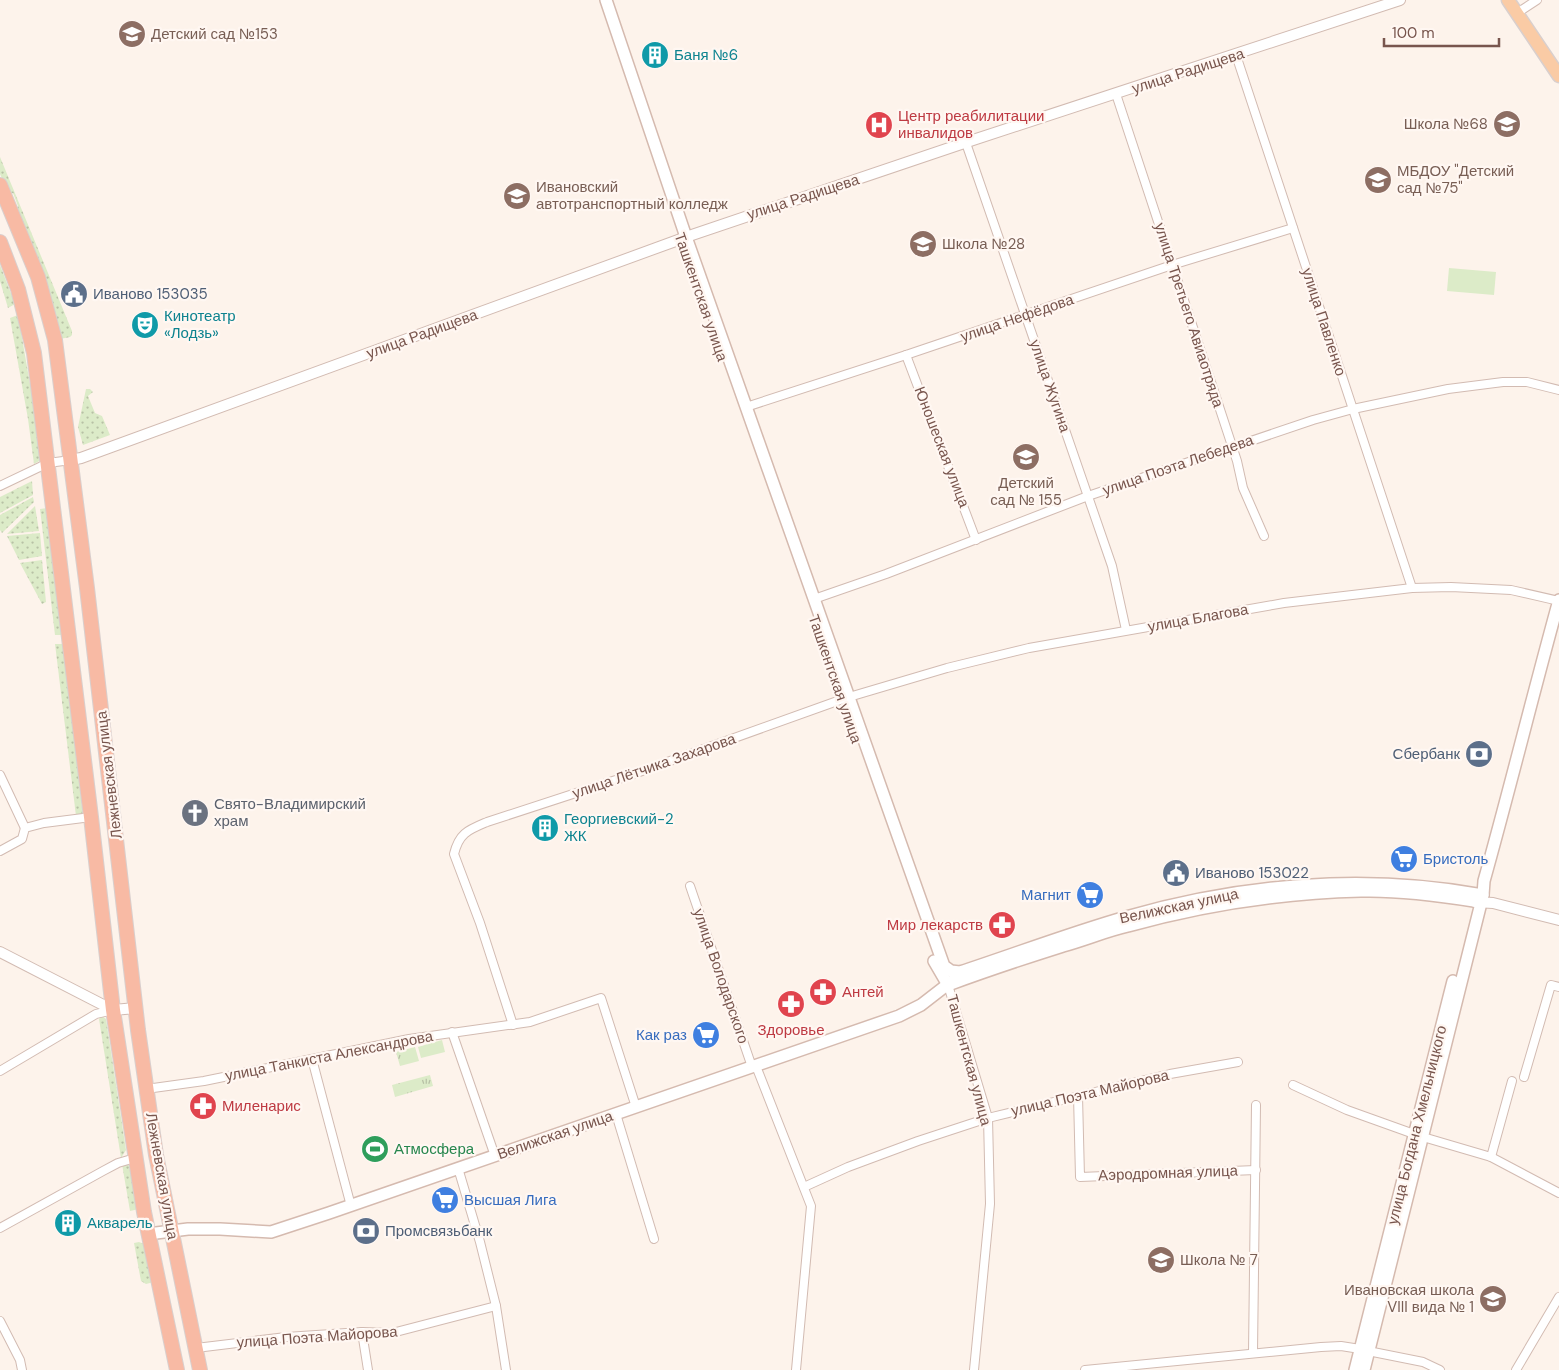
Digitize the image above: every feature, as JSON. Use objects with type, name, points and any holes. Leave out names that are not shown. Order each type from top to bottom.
[{"type":"highway","name":"Лежневская улица","points":[[0,185],[29,252],[48,310],[55,340],[146,1089],[156,1155],[200,1370]]},
{"type":"highway","name":"Лежневская улица","points":[[0,242],[21,298],[34,354],[113,1010],[148,1234],[177,1370]]},
{"type":"main road","name":"Ташкентская улица","points":[[598,0],[684,238],[940,967],[956,979]]},
{"type":"main road","name":"Ташкентская улица","points":[[606,0],[684,238]]},
{"type":"main road","points":[[1508,0],[1559,76]]},
{"type":"main road","name":"улица Богдана Хмельницкого","points":[[1355,1370],[1364,1350],[1481,899],[1484,881],[1559,601]]},
{"type":"main road","name":"Велижская улица","points":[[148,1234],[220,1229],[271,1232],[899,1016],[922,1005],[956,979],[1125,917],[1213,896],[1263,890],[1361,883],[1434,888],[1481,899]]},
{"type":"main road","points":[[940,967],[947,969],[956,979]]},
{"type":"main road","name":"улица Богдана Хмельницкого","points":[[1364,1350],[1364,1370]]},
{"type":"street","name":"улица Радищева","points":[[70,460],[81,458],[684,238],[1400,0]]},
{"type":"street","points":[[1517,13],[1537,0]]},
{"type":"street","name":"улица Павленко","points":[[1236,55],[1412,588]]},
{"type":"street","name":"улица Третьего Авиаотряда","points":[[1116,94],[1237,461],[1243,488],[1264,536]]},
{"type":"street","name":"улица Жугина","points":[[966,143],[1112,566],[1126,630]]},
{"type":"street","name":"улица Нефёдова","points":[[743,408],[1172,266],[1293,228]]},
{"type":"street","name":"Юношеская улица","points":[[906,355],[976,540]]},
{"type":"street","name":"улица Поэта Лебедева","points":[[811,600],[976,540],[1032,516],[1232,446],[1313,420],[1353,409],[1448,389],[1503,382],[1527,382],[1559,390]]},
{"type":"street","points":[[0,486],[48,463],[70,460]]},
{"type":"street","name":"улица Благова","points":[[846,698],[970,662],[1036,647],[1284,603],[1412,588],[1451,587],[1510,590],[1559,601]]},
{"type":"street","name":"улица Лётчика Захарова","points":[[513,1025],[480,923],[454,854],[457,843],[465,832],[487,822],[625,777],[846,698]]},
{"type":"street","points":[[0,775],[26,828],[22,839],[0,851]]},
{"type":"street","points":[[26,828],[44,823],[91,817]]},
{"type":"street","name":"улица Володарского","points":[[690,886],[754,1066],[811,1206],[796,1370]]},
{"type":"street","name":"Велижская улица","points":[[1481,899],[1559,920]]},
{"type":"street","points":[[0,952],[113,1010]]},
{"type":"street","name":"Ташкентская улица","points":[[956,979],[988,1118],[990,1204],[974,1370]]},
{"type":"street","points":[[1524,1077],[1551,985],[1559,987]]},
{"type":"street","name":"улица Танкиста Александрова","points":[[146,1089],[172,1087],[452,1032],[530,1022],[601,998],[636,1107]]},
{"type":"street","points":[[0,1071],[96,1014],[136,1008]]},
{"type":"street","points":[[452,1032],[495,1156]]},
{"type":"street","points":[[312,1059],[351,1206]]},
{"type":"street","name":"улица Поэта Майорова","points":[[804,1187],[909,1144],[988,1118],[1170,1074],[1238,1062]]},
{"type":"street","points":[[1491,1157],[1512,1081]]},
{"type":"street","points":[[1293,1084],[1348,1110],[1418,1136],[1491,1157],[1559,1193]]},
{"type":"street","name":"Аэродромная улица","points":[[1078,1096],[1080,1176],[1256,1170]]},
{"type":"street","points":[[1254,1353],[1256,1105]]},
{"type":"street","points":[[616,1114],[654,1239]]},
{"type":"street","points":[[0,1228],[118,1163],[135,1158]]},
{"type":"street","points":[[458,1168],[480,1242],[496,1306],[506,1370]]},
{"type":"street","points":[[1516,1370],[1559,1297]]},
{"type":"street","name":"улица Поэта Майорова","points":[[196,1348],[286,1337],[362,1332],[392,1333],[496,1306]]},
{"type":"street","points":[[0,1321],[20,1360],[22,1370]]},
{"type":"street","points":[[362,1332],[368,1370]]},
{"type":"street","points":[[1085,1370],[1341,1346],[1423,1362],[1440,1370]]},
{"type":"green space","points":[[0,157],[72,331],[70,337],[60,339],[16,211],[18,206],[13,193],[9,195],[0,174]]},
{"type":"green space","points":[[0,265],[15,304],[8,308],[0,281]]},
{"type":"green space","points":[[1449,268],[1496,272],[1494,295],[1447,291]]},
{"type":"green space","points":[[18,315],[41,460],[34,464],[10,318]]},
{"type":"green space","points":[[86,389],[90,389],[93,392],[88,396],[95,413],[102,416],[110,435],[83,445],[78,427]]},
{"type":"green space","points":[[32,481],[33,495],[0,513],[0,497]]},
{"type":"green space","points":[[33,497],[34,502],[2,533],[0,530],[0,515]]},
{"type":"green space","points":[[35,506],[39,531],[7,534]]},
{"type":"green space","points":[[47,508],[63,632],[61,635],[55,635],[40,509]]},
{"type":"green space","points":[[40,533],[42,556],[19,560],[7,536]]},
{"type":"green space","points":[[42,560],[46,602],[42,604],[20,563]]},
{"type":"green space","points":[[55,644],[62,644],[64,647],[83,816],[76,816]]},
{"type":"green space","points":[[102,1016],[106,1019],[126,1150],[121,1158],[99,1019]]},
{"type":"green space","points":[[442,1040],[445,1052],[421,1058],[418,1047]]},
{"type":"green space","points":[[415,1047],[419,1061],[400,1066],[396,1052]]},
{"type":"green space","points":[[430,1075],[433,1086],[395,1097],[392,1085]]},
{"type":"green space","points":[[128,1162],[139,1209],[130,1211],[122,1164]]},
{"type":"green space","points":[[134,1243],[144,1244],[154,1282],[146,1284],[141,1281]]},
{"type":"place","name":"Детский сад №153","points":[[132,34]]},
{"type":"place","name":"Баня №6","points":[[655,55]]},
{"type":"place","name":"Школа №68","points":[[1507,124]]},
{"type":"place","name":"Центр реабилитации инвалидов","points":[[879,125]]},
{"type":"place","name":"МБДОУ \"Детский сад №75\"","points":[[1378,180]]},
{"type":"place","name":"Ивановский автотранспортный колледж","points":[[517,196]]},
{"type":"place","name":"Школа №28","points":[[923,244]]},
{"type":"place","name":"Иваново 153035","points":[[74,294]]},
{"type":"place","name":"Кинотеатр «Лодзь»","points":[[145,325]]},
{"type":"place","name":"Детский сад № 155","points":[[1026,457]]},
{"type":"place","name":"Сбербанк","points":[[1479,754]]},
{"type":"place","name":"Свято-Владимирский храм","points":[[195,813]]},
{"type":"place","name":"Георгиевский-2 ЖК","points":[[545,828]]},
{"type":"place","name":"Бристоль","points":[[1404,859]]},
{"type":"place","name":"Иваново 153022","points":[[1176,873]]},
{"type":"place","name":"Магнит","points":[[1090,895]]},
{"type":"place","name":"Мир лекарств","points":[[1002,925]]},
{"type":"place","name":"Антей","points":[[823,992]]},
{"type":"place","name":"Здоровье","points":[[791,1004]]},
{"type":"place","name":"Как раз","points":[[706,1035]]},
{"type":"place","name":"Миленарис","points":[[203,1106]]},
{"type":"place","name":"Атмосфера","points":[[375,1149]]},
{"type":"place","name":"Высшая Лига","points":[[445,1200]]},
{"type":"place","name":"Акварель","points":[[68,1223]]},
{"type":"place","name":"Промсвязьбанк","points":[[366,1231]]},
{"type":"place","name":"Школа № 7","points":[[1161,1260]]},
{"type":"place","name":"Ивановская школа VIII вида № 1","points":[[1493,1299]]}]
